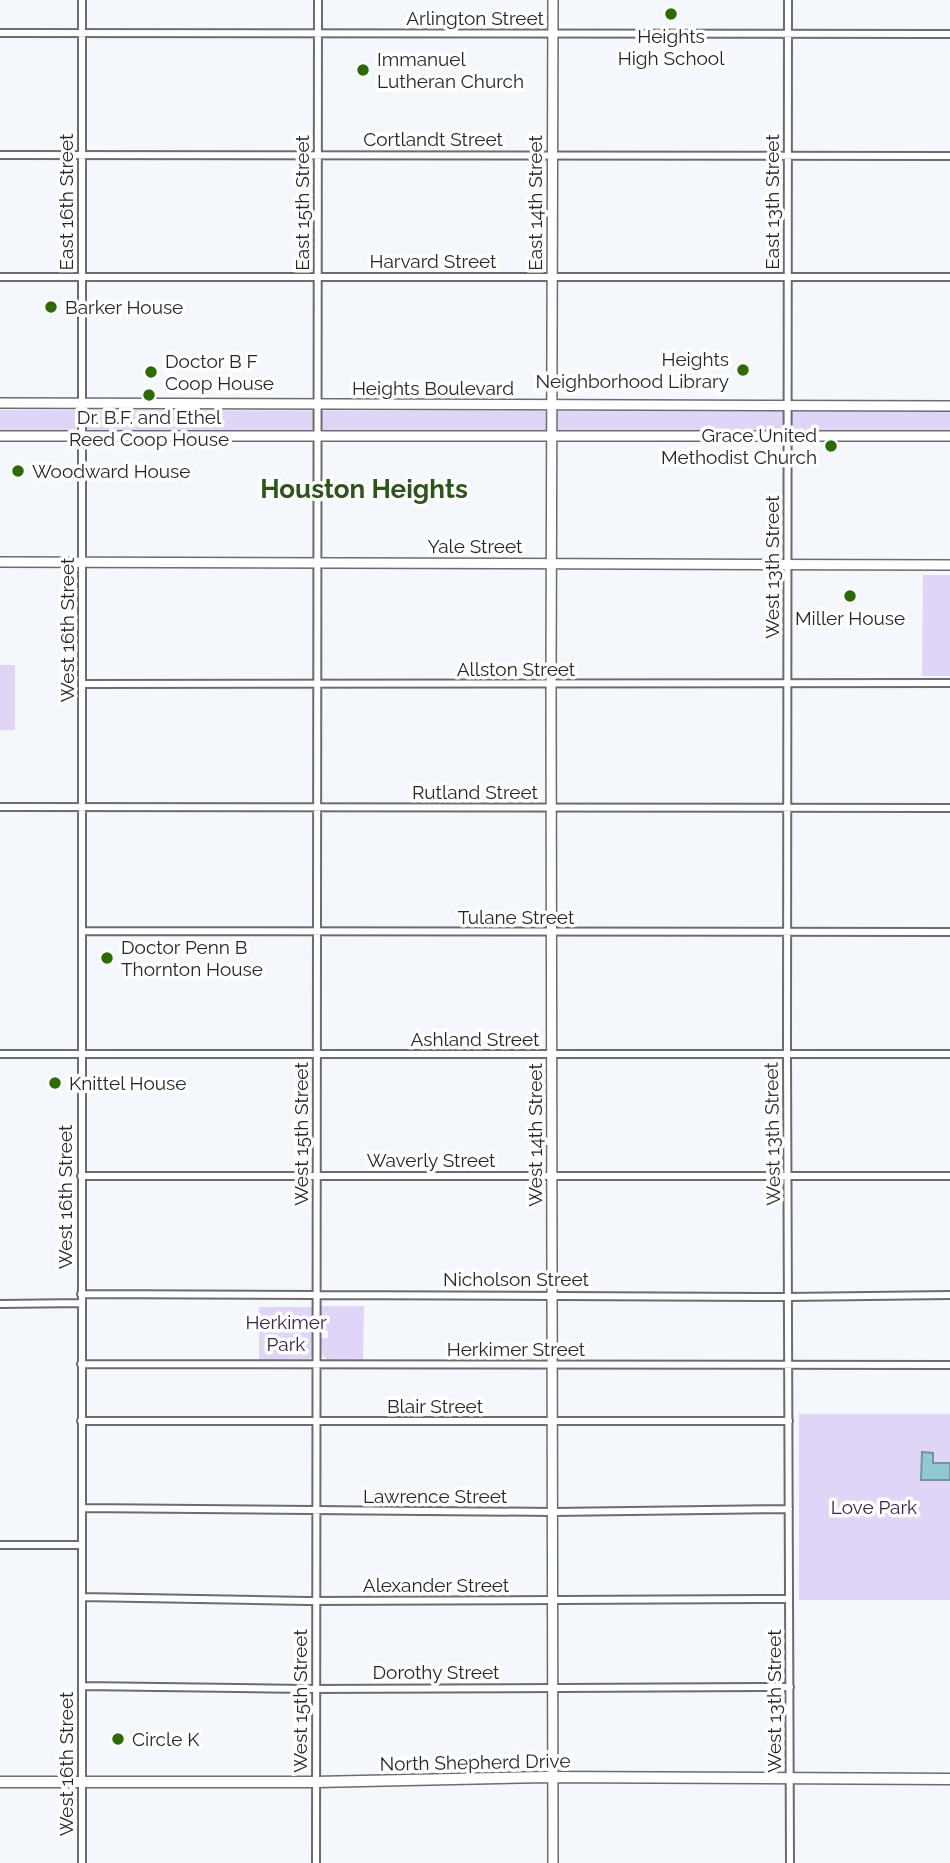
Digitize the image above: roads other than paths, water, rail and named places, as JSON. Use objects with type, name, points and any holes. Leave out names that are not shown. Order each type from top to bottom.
[{"type":"main road","name":"East 14th Street","points":[[552,406],[553,0]]},
{"type":"main road","name":"Heights Boulevard","points":[[0,403],[950,406]]},
{"type":"main road","name":"West 14th Street","points":[[552,406],[553,1863]]},
{"type":"main road","points":[[0,436],[950,436]]},
{"type":"main road","name":"Yale Street","points":[[0,562],[950,565]]},
{"type":"main road","name":"North Shepherd Drive","points":[[0,1782],[316,1782],[553,1777],[950,1779]]},
{"type":"street","name":"East 16th Street","points":[[82,0],[83,404]]},
{"type":"street","name":"East 15th Street","points":[[317,405],[318,0]]},
{"type":"street","name":"East 13th Street","points":[[788,0],[788,404]]},
{"type":"street","name":"Arlington Street","points":[[0,33],[950,34]]},
{"type":"street","name":"Cortlandt Street","points":[[0,155],[950,156]]},
{"type":"street","name":"Harvard Street","points":[[0,277],[950,277]]},
{"type":"street","name":"West 16th Street","points":[[82,1863],[80,1054],[83,404]]},
{"type":"street","name":"West 13th Street","points":[[788,404],[787,1297],[790,1863]]},
{"type":"street","name":"West 15th Street","points":[[316,1863],[319,563],[317,405]]},
{"type":"street","name":"Allston Street","points":[[83,684],[950,683]]},
{"type":"street","name":"Rutland Street","points":[[0,807],[950,808]]},
{"type":"street","name":"Tulane Street","points":[[82,931],[950,932]]},
{"type":"street","name":"Ashland Street","points":[[0,1054],[950,1054]]},
{"type":"street","name":"Waverly Street","points":[[81,1177],[950,1176]]},
{"type":"street","name":"Nicholson Street","points":[[81,1294],[787,1297],[950,1295]]},
{"type":"street","points":[[0,1304],[81,1303]]},
{"type":"street","name":"Herkimer Street","points":[[81,1364],[950,1365]]},
{"type":"street","name":"Blair Street","points":[[81,1421],[789,1421]]},
{"type":"street","name":"Lawrence Street","points":[[82,1508],[553,1512],[789,1509]]},
{"type":"street","points":[[0,1545],[82,1545]]},
{"type":"street","name":"Alexander Street","points":[[82,1597],[552,1601],[789,1599]]},
{"type":"street","name":"Dorothy Street","points":[[82,1686],[316,1689],[790,1687]]},
{"type":"water","points":[[922,1452],[933,1453],[933,1463],[950,1463],[950,1480],[921,1480]]},
{"type":"place","name":"Heights High School","points":[[671,14]]},
{"type":"place","name":"Immanuel Lutheran Church","points":[[363,70]]},
{"type":"place","name":"Barker House","points":[[51,307]]},
{"type":"place","name":"Heights Neighborhood Library","points":[[743,370]]},
{"type":"place","name":"Doctor B F Coop House","points":[[151,372]]},
{"type":"place","name":"Dr. B.F. and Ethel Reed Coop House","points":[[149,395]]},
{"type":"place","name":"Grace United Methodist Church","points":[[831,446]]},
{"type":"place","name":"Woodward House","points":[[18,471]]},
{"type":"place","name":"Miller House","points":[[850,596]]},
{"type":"place","name":"Doctor Penn B Thornton House","points":[[107,958]]},
{"type":"place","name":"Knittel House","points":[[55,1083]]},
{"type":"place","name":"Circle K","points":[[118,1739]]},
{"type":"district","name":"Houston Heights","points":[[364,489]]},
{"type":"park label","name":"Herkimer Park","points":[[286,1333]]},
{"type":"park label","name":"Love Park","points":[[874,1507]]}]
